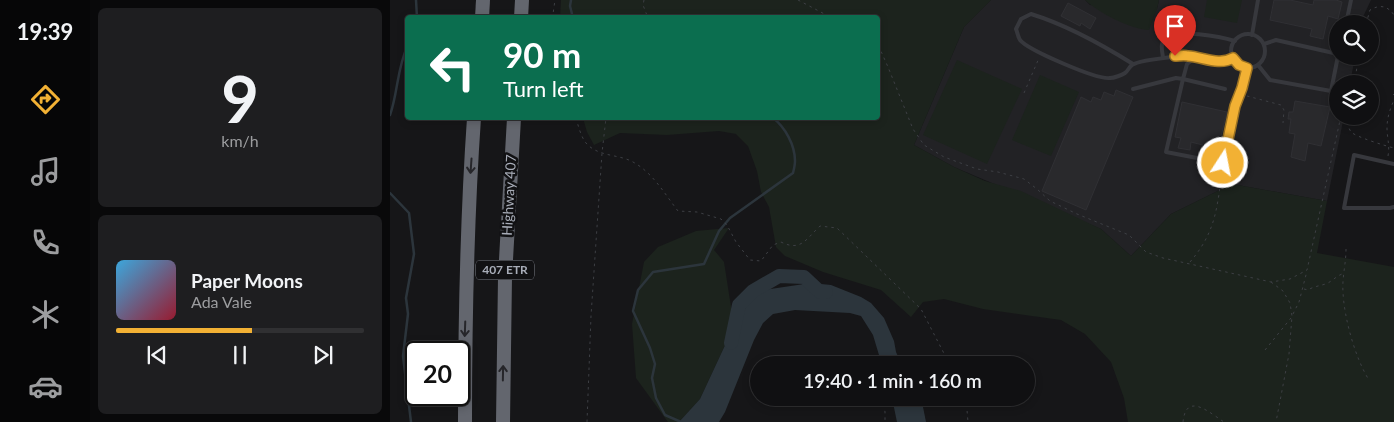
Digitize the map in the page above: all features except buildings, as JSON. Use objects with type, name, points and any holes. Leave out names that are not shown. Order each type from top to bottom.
[{"type":"highway","points":[[482,15],[483,0]]},
{"type":"highway","points":[[521,15],[522,0]]},
{"type":"highway","name":"407 ETR","points":[[465,422],[465,330],[470,172],[474,120]]},
{"type":"highway","name":"Highway 407","points":[[503,422],[505,277],[514,120]]},
{"type":"lane","points":[[1252,35],[1258,0]]},
{"type":"lane","points":[[1348,15],[1351,0]]},
{"type":"lane","points":[[1133,64],[1092,40],[1052,20],[1030,14],[1022,19],[1016,28],[1019,39],[1041,53],[1076,69],[1096,76],[1110,78],[1125,73],[1133,64],[1163,57],[1187,55],[1218,62],[1227,62],[1233,58]]},
{"type":"lane","points":[[1163,57],[1162,46],[1164,39],[1169,35],[1195,33],[1235,41]]},
{"type":"lane","points":[[1252,35],[1264,44],[1265,56],[1258,65],[1247,68],[1239,65],[1233,58],[1232,50],[1235,41],[1242,36],[1252,35]]},
{"type":"lane","points":[[1264,44],[1276,40],[1329,53]]},
{"type":"lane","points":[[1196,57],[1187,64],[1166,152],[1223,163],[1235,106],[1247,68]]},
{"type":"lane","points":[[1258,65],[1270,80],[1329,92]]},
{"type":"lane","points":[[1133,89],[1176,78],[1224,89]]},
{"type":"lane","points":[[1394,164],[1354,155],[1344,208],[1394,207]]},
{"type":"path","points":[[552,15],[556,0]]},
{"type":"path","points":[[644,0],[643,5],[647,15]]},
{"type":"path","points":[[798,0],[826,15]]},
{"type":"path","points":[[1369,15],[1370,10],[1382,6],[1390,9],[1394,16]]},
{"type":"path","points":[[880,49],[913,128],[924,145],[944,157],[978,169],[1024,179],[1050,201],[1128,235],[1146,252],[1163,258],[1271,282],[1290,279],[1307,270]]},
{"type":"path","points":[[1024,93],[1041,53]]},
{"type":"path","points":[[1240,94],[1281,105],[1284,110],[1283,123]]},
{"type":"path","points":[[1387,162],[1390,147],[1387,128],[1388,118],[1394,100]]},
{"type":"path","points":[[577,120],[585,142],[602,153],[632,161],[651,174],[678,211],[697,212],[721,219],[750,260],[761,261],[773,245],[781,242],[790,246],[800,245],[820,226],[837,228],[921,309],[945,356]]},
{"type":"path","points":[[587,422],[591,316],[606,120]]},
{"type":"path","points":[[1265,350],[1292,316],[1299,302],[1338,125]]},
{"type":"path","points":[[1348,125],[1352,132],[1394,148]]},
{"type":"path","points":[[1189,263],[1211,230],[1217,206],[1223,163]]},
{"type":"path","points":[[1346,249],[1343,291],[1347,318],[1362,367],[1369,380]]},
{"type":"path","points":[[1302,289],[1308,290],[1312,287],[1318,287],[1330,282],[1336,276],[1343,273]]},
{"type":"path","points":[[1271,282],[1283,291],[1290,303],[1292,316],[1290,354],[1276,422]]},
{"type":"path","points":[[884,406],[885,422]]},
{"type":"path","points":[[967,406],[968,422]]},
{"type":"path","points":[[1183,422],[1187,410],[1196,406],[1205,409],[1224,422]]},
{"type":"shaded area","points":[[561,0],[991,0],[964,27],[914,145],[954,167],[985,181],[1021,191],[1101,229],[1131,256],[1171,214],[1232,184],[1327,201],[1317,253],[1394,267],[1394,422],[1128,422],[1124,398],[1111,362],[1085,334],[1061,320],[983,309],[944,299],[923,302],[911,317],[881,290],[823,272],[785,256],[776,247],[769,207],[761,192],[757,171],[748,146],[736,134],[719,131],[667,135],[620,133],[594,145],[587,132],[584,120],[880,120],[880,15],[560,15]]},
{"type":"shaded area","points":[[991,0],[1085,0],[1090,5],[1157,9],[1159,0],[1371,0],[1364,15],[1329,15],[1329,65],[1353,65],[1352,75],[1329,75],[1329,125],[1342,125],[1327,201],[1232,184],[1171,214],[1131,256],[1101,229],[954,167],[914,145],[964,27]]},
{"type":"shaded area","points":[[1085,0],[1159,0],[1149,30],[1133,27],[1115,20]]},
{"type":"shaded area","points":[[1207,0],[1242,0],[1237,23],[1204,17]]},
{"type":"shaded area","points":[[957,60],[1022,89],[987,164],[923,135]]},
{"type":"shaded area","points":[[1040,75],[1079,92],[1051,156],[1012,140]]},
{"type":"shaded area","points":[[729,228],[714,250],[724,262],[734,326],[700,399],[679,422],[668,422],[636,378],[632,324],[644,262],[658,247],[696,231]]},
{"type":"shaded area","points":[[811,283],[831,285],[861,297],[871,303],[884,318],[894,341],[898,356],[879,356],[873,335],[861,316],[850,313],[795,310],[773,314],[763,323],[754,340],[725,412],[719,422],[679,422],[700,399],[734,326],[756,291]]},
{"type":"shaded area","points":[[894,406],[923,406],[926,422],[897,422]]},
{"type":"waterway","points":[[416,0],[417,15]]},
{"type":"waterway","points":[[571,0],[572,15]]},
{"type":"waterway","points":[[390,115],[405,51]]},
{"type":"waterway","points":[[681,422],[665,415],[656,398],[652,378],[655,364],[650,348],[633,311],[638,290],[653,272],[704,264],[719,231],[730,218],[793,173],[795,155],[791,143],[782,126],[775,120]]},
{"type":"waterway","points":[[390,193],[409,213],[414,254],[406,298],[408,314],[403,356],[411,422]]},
{"type":"waterway","points":[[731,343],[739,305],[753,291],[779,276],[804,277],[820,292],[826,292]]},
{"type":"route","points":[[1175,56],[1187,55],[1218,62],[1227,62],[1233,58],[1239,65],[1247,68],[1235,106],[1223,163]]}]
